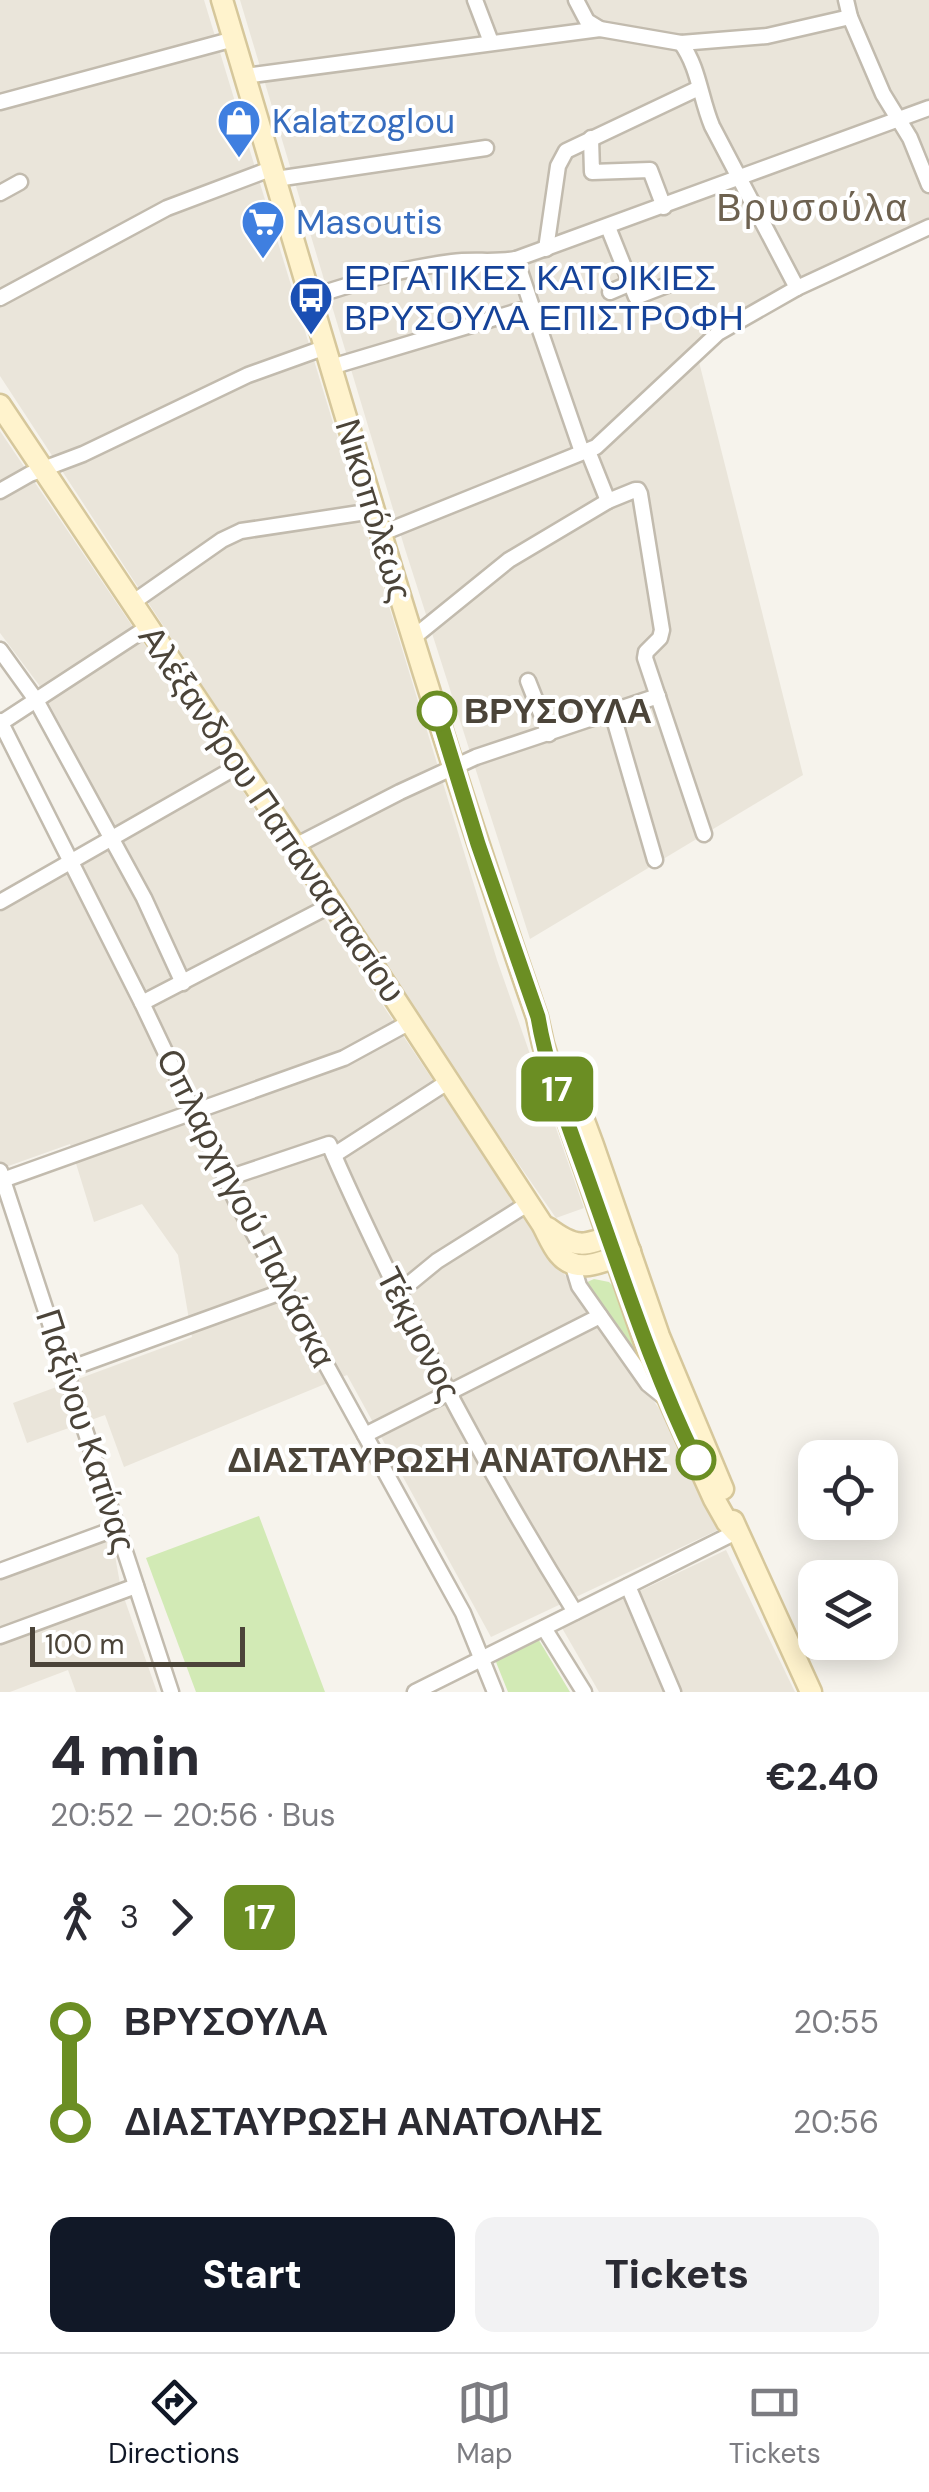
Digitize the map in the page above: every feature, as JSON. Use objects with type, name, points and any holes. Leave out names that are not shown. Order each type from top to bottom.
[{"type":"main road","name":"Νικοπόλεως","points":[[222,0],[380,534],[599,1212],[619,1244],[713,1464],[736,1532],[812,1692]]},
{"type":"main road","name":"Αλέξανδρου Παπαναστασίου","points":[[0,405],[548,1228],[558,1254],[572,1263]]},
{"type":"main road","name":"Νικοπόλεως","points":[[538,1017],[561,1060],[619,1244],[650,1360],[714,1499],[736,1532]]},
{"type":"main road","points":[[548,1228],[568,1236],[581,1234],[592,1226],[599,1212]]},
{"type":"main road","points":[[548,1228],[574,1244],[619,1244]]},
{"type":"main road","points":[[572,1263],[598,1264],[619,1244]]},
{"type":"street","points":[[475,0],[492,42]]},
{"type":"street","points":[[576,0],[588,21],[600,29]]},
{"type":"street","points":[[846,0],[883,94],[910,138],[929,185]]},
{"type":"street","points":[[245,76],[600,29],[681,43],[767,36],[850,17]]},
{"type":"street","points":[[0,102],[234,38]]},
{"type":"street","points":[[681,43],[693,60],[712,126],[798,288]]},
{"type":"street","points":[[546,250],[560,160],[566,151],[699,88]]},
{"type":"street","points":[[311,297],[420,267],[516,259],[546,250],[929,108]]},
{"type":"street","points":[[591,138],[592,172],[650,170],[664,207]]},
{"type":"street","points":[[0,298],[167,208],[275,173],[486,148]]},
{"type":"street","points":[[0,193],[20,182]]},
{"type":"street","points":[[608,227],[636,297],[670,284]]},
{"type":"street","points":[[380,534],[585,452],[608,438],[718,333],[798,288],[929,227]]},
{"type":"street","points":[[516,259],[585,452],[608,501]]},
{"type":"street","points":[[610,292],[631,284]]},
{"type":"street","points":[[0,490],[248,375],[532,307]]},
{"type":"street","points":[[414,638],[500,566],[608,501],[638,490],[662,630],[646,658],[704,834]]},
{"type":"street","points":[[132,602],[241,531],[373,511]]},
{"type":"street","points":[[0,722],[148,627]]},
{"type":"street","points":[[0,650],[36,700],[144,898],[183,982]]},
{"type":"street","points":[[528,681],[549,734]]},
{"type":"street","points":[[295,846],[454,766],[658,696]]},
{"type":"street","points":[[612,712],[655,860]]},
{"type":"street","name":"Οπλαρχηγού Παλάσκα","points":[[0,722],[142,1003],[225,1179],[463,1613],[496,1692]]},
{"type":"street","points":[[0,902],[240,764]]},
{"type":"street","points":[[142,1003],[333,904]]},
{"type":"street","points":[[1,1177],[344,1058],[410,1022]]},
{"type":"street","points":[[225,1179],[329,1144],[334,1155],[449,1081]]},
{"type":"street","name":"Τέκμονος","points":[[334,1155],[372,1242],[448,1393],[575,1612]]},
{"type":"street","name":"Παξίνου Κατίνας","points":[[1,1177],[171,1692]]},
{"type":"street","points":[[398,1292],[436,1261],[529,1204]]},
{"type":"street","points":[[572,1263],[579,1286],[648,1384],[669,1402]]},
{"type":"street","points":[[66,1370],[284,1291]]},
{"type":"street","points":[[365,1435],[600,1316]]},
{"type":"street","points":[[0,1571],[117,1528]]},
{"type":"street","points":[[415,1692],[736,1532]]},
{"type":"street","points":[[0,1636],[136,1586]]},
{"type":"street","points":[[628,1586],[673,1692]]},
{"type":"street","points":[[544,1628],[584,1692]]},
{"type":"shaded area","points":[[0,0],[204,0],[497,960],[584,1208],[556,1218],[463,1084],[0,376]]},
{"type":"shaded area","points":[[240,0],[929,0],[929,221],[810,277],[694,342],[803,775],[530,939],[405,549]]},
{"type":"shaded area","points":[[0,431],[531,1227],[660,1410],[718,1530],[491,1637],[347,1375],[124,1467],[105,1415],[27,1443],[13,1403],[192,1337],[178,1255],[142,1204],[94,1222],[70,1144],[0,1169],[0,912],[122,841],[39,685],[0,633]]},
{"type":"shaded area","points":[[112,1539],[121,1589],[157,1692],[76,1692],[68,1670],[10,1692],[0,1692],[0,1579]]},
{"type":"shaded area","points":[[726,1550],[795,1692],[599,1692],[562,1628]]},
{"type":"green space","points":[[594,1279],[612,1285],[642,1368],[585,1283]]},
{"type":"green space","points":[[259,1516],[325,1692],[196,1692],[146,1558]]},
{"type":"green space","points":[[537,1637],[570,1692],[508,1692],[494,1657]]},
{"type":"bus line","name":"17","points":[[437,711],[538,1017],[543,1044],[650,1360],[696,1460]]},
{"type":"place","name":"Kalatzoglou","points":[[239,159]]},
{"type":"place","name":"Masoutis","points":[[263,260]]},
{"type":"place","name":"ΕΡΓΑΤΙΚΕΣ ΚΑΤΟΙΚΙΕΣ ΒΡΥΣΟΥΛΑ ΕΠΙΣΤΡΟΦΗ","points":[[311,336]]},
{"type":"place","name":"ΒΡΥΣΟΥΛΑ","points":[[437,711]]},
{"type":"place","name":"ΔΙΑΣΤΑΥΡΩΣΗ ΑΝΑΤΟΛΗΣ","points":[[696,1460]]},
{"type":"district","name":"Βρυσούλα","points":[[813,208]]}]
